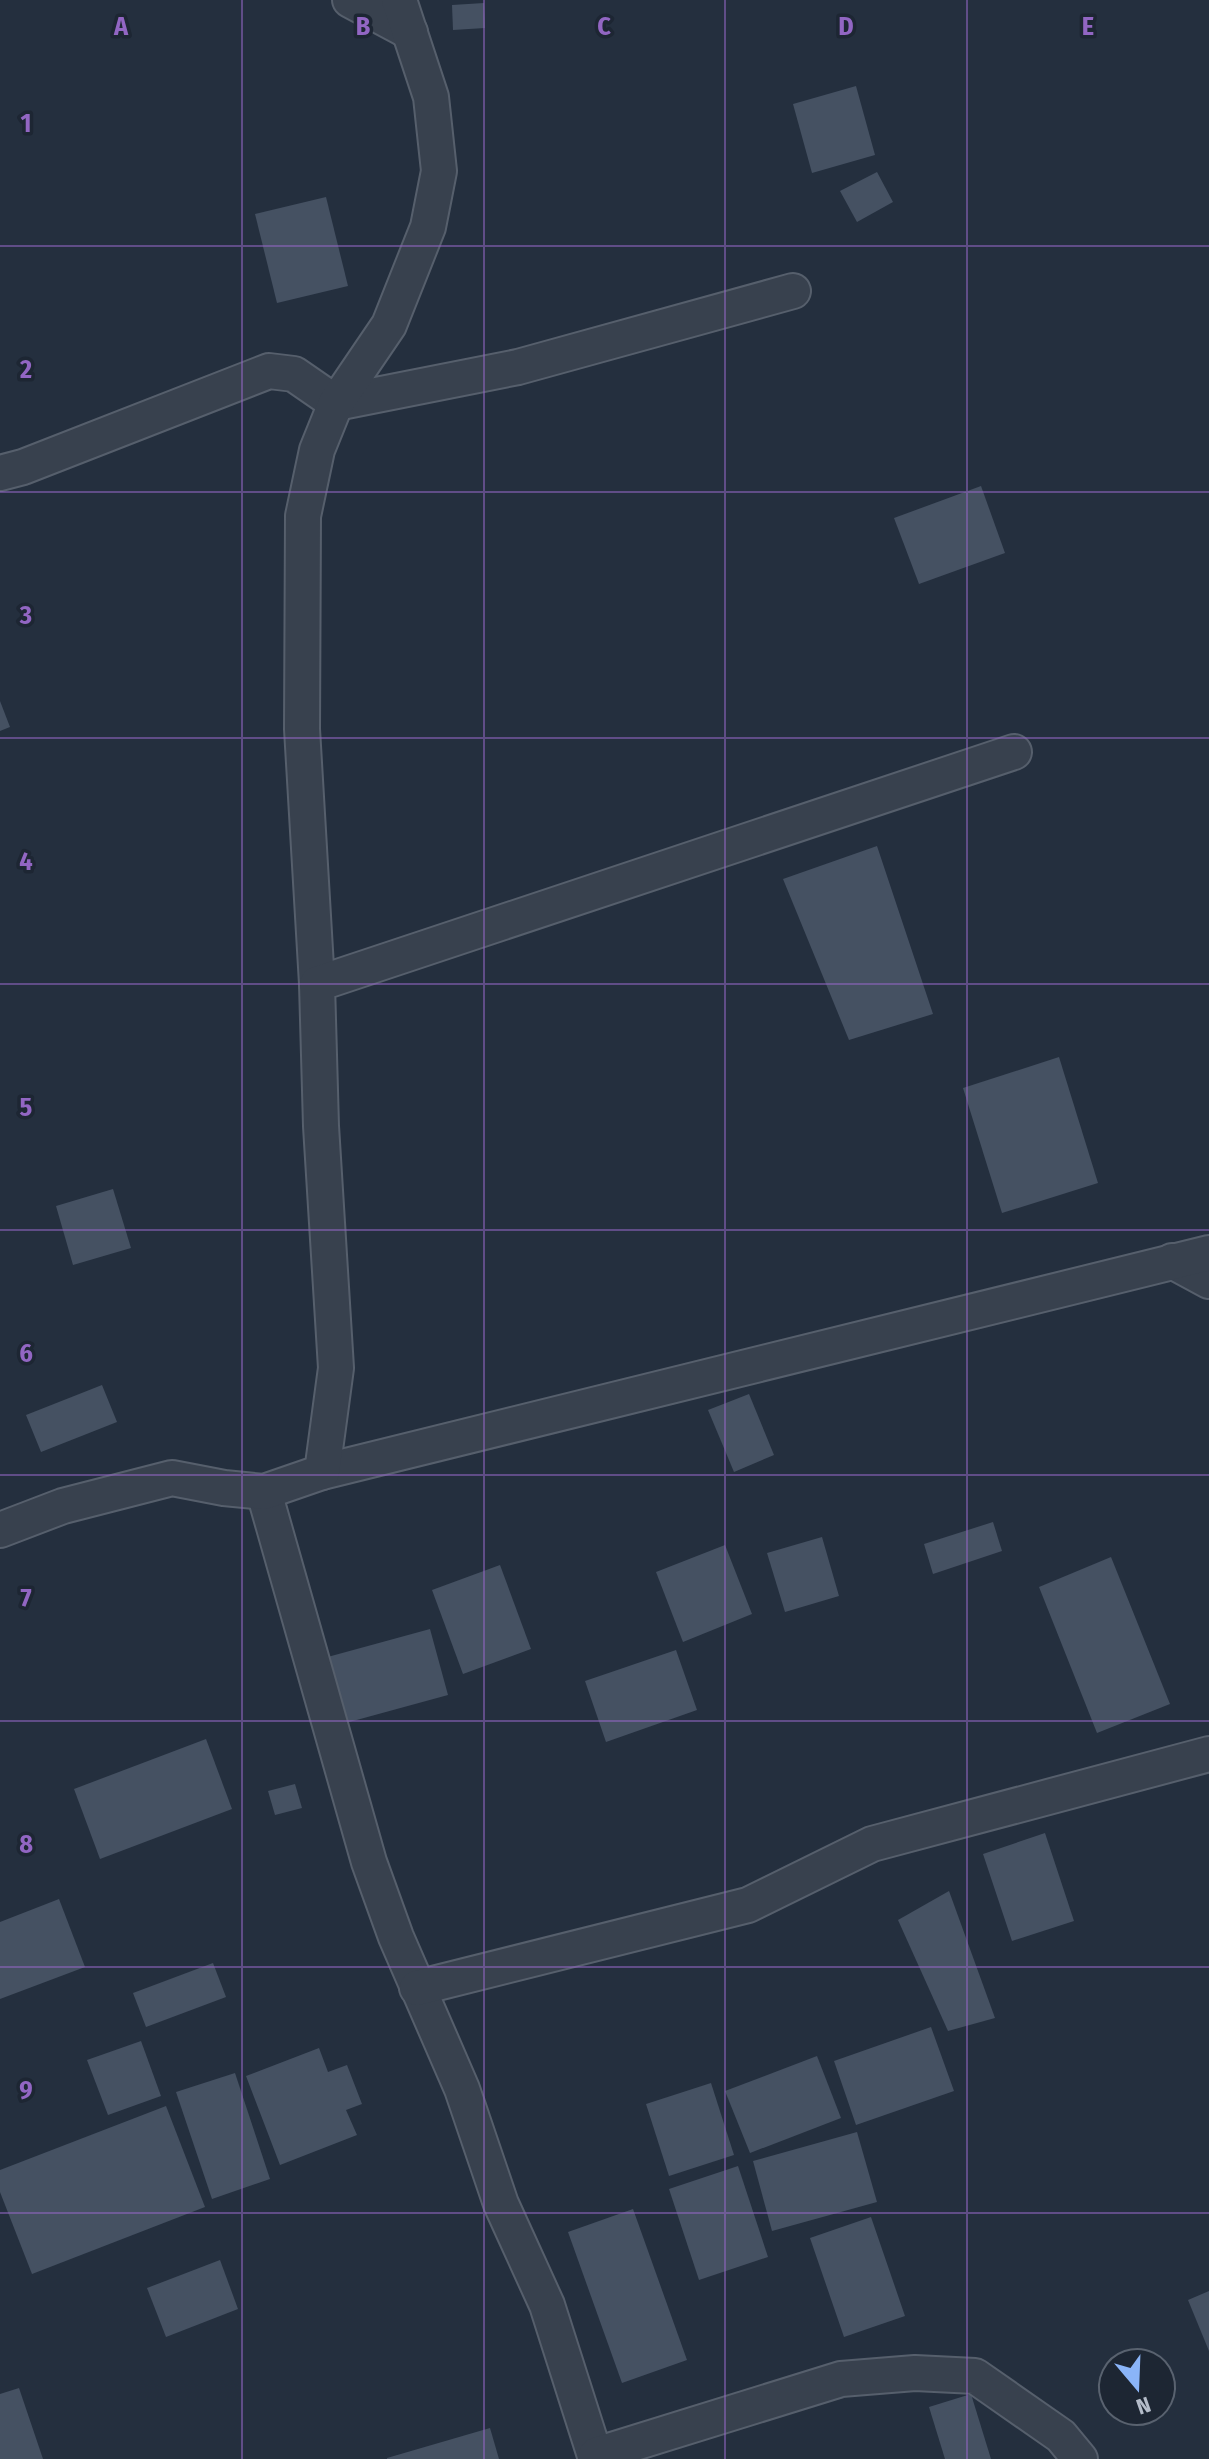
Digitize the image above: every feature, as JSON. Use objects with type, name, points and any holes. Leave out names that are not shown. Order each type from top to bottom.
[{"type":"street","points":[[350,0],[410,32]]},
{"type":"street","points":[[322,1472],[336,1368],[302,729],[303,516],[317,450],[336,403],[389,325],[428,227],[439,171],[431,97],[399,0]]},
{"type":"street","points":[[0,473],[23,467],[269,371],[294,374],[336,403],[518,367],[793,291]]},
{"type":"street","points":[[317,984],[1014,752]]},
{"type":"street","points":[[0,1530],[63,1506],[172,1478],[264,1492],[322,1472],[1209,1253]]},
{"type":"street","points":[[1172,1261],[1209,1281]]},
{"type":"street","points":[[264,1492],[369,1862],[417,1988],[462,2089],[501,2204],[547,2305],[596,2457],[841,2379],[915,2373],[975,2376],[1061,2436],[1080,2459]]},
{"type":"street","points":[[417,1988],[748,1905],[872,1844],[1209,1754]]},
{"type":"building","points":[[484,3],[485,28],[453,30],[452,5]]},
{"type":"building","points":[[856,86],[875,155],[812,173],[793,104]]},
{"type":"building","points":[[877,172],[893,202],[857,222],[840,191]]},
{"type":"building","points":[[326,197],[348,286],[277,303],[255,214]]},
{"type":"building","points":[[981,486],[1005,553],[919,584],[894,518]]},
{"type":"building","points":[[0,701],[10,727],[0,731]]},
{"type":"building","points":[[877,846],[933,1014],[849,1040],[783,879]]},
{"type":"building","points":[[1059,1057],[1098,1183],[1002,1213],[963,1088]]},
{"type":"building","points":[[113,1189],[131,1248],[73,1265],[56,1206]]},
{"type":"building","points":[[102,1385],[117,1422],[41,1452],[26,1415]]},
{"type":"building","points":[[749,1394],[774,1455],[734,1472],[708,1410]]},
{"type":"building","points":[[993,1522],[1002,1551],[933,1574],[924,1544]]},
{"type":"building","points":[[822,1537],[839,1596],[785,1612],[767,1553]]},
{"type":"building","points":[[725,1545],[752,1614],[683,1642],[656,1572]]},
{"type":"building","points":[[1111,1557],[1170,1704],[1097,1733],[1039,1587]]},
{"type":"building","points":[[500,1565],[531,1649],[463,1674],[432,1590]]},
{"type":"building","points":[[430,1629],[448,1695],[342,1724],[324,1658]]},
{"type":"building","points":[[676,1650],[697,1710],[606,1742],[585,1681]]},
{"type":"building","points":[[206,1739],[232,1809],[100,1859],[74,1789]]},
{"type":"building","points":[[295,1784],[302,1808],[275,1815],[268,1791]]},
{"type":"building","points":[[1045,1833],[1074,1921],[1012,1941],[983,1854]]},
{"type":"building","points":[[949,1891],[995,2018],[948,2031],[898,1920]]},
{"type":"building","points":[[59,1899],[85,1967],[0,1999],[0,1922]]},
{"type":"building","points":[[213,1963],[226,1997],[146,2027],[133,1993]]},
{"type":"building","points":[[931,2027],[954,2091],[856,2125],[834,2061]]},
{"type":"building","points":[[141,2041],[161,2096],[108,2115],[87,2060]]},
{"type":"building","points":[[319,2048],[328,2072],[347,2065],[362,2104],[346,2110],[357,2135],[280,2165],[246,2076]]},
{"type":"building","points":[[817,2056],[841,2118],[750,2153],[725,2091]]},
{"type":"building","points":[[235,2073],[270,2179],[212,2199],[176,2092]]},
{"type":"building","points":[[711,2083],[734,2155],[669,2176],[646,2104]]},
{"type":"building","points":[[166,2106],[205,2207],[32,2274],[0,2192],[0,2170]]},
{"type":"building","points":[[857,2132],[877,2202],[772,2231],[753,2161]]},
{"type":"building","points":[[738,2166],[768,2257],[699,2280],[669,2189]]},
{"type":"building","points":[[633,2209],[687,2360],[622,2383],[568,2232]]},
{"type":"building","points":[[871,2217],[905,2316],[844,2337],[810,2238]]},
{"type":"building","points":[[220,2260],[238,2309],[166,2337],[147,2288]]},
{"type":"building","points":[[1209,2291],[1209,2351],[1188,2300]]},
{"type":"building","points":[[19,2388],[43,2459],[0,2459],[0,2394]]},
{"type":"building","points":[[971,2394],[991,2459],[945,2459],[929,2407]]},
{"type":"building","points":[[490,2428],[499,2459],[387,2459],[387,2458]]}]
